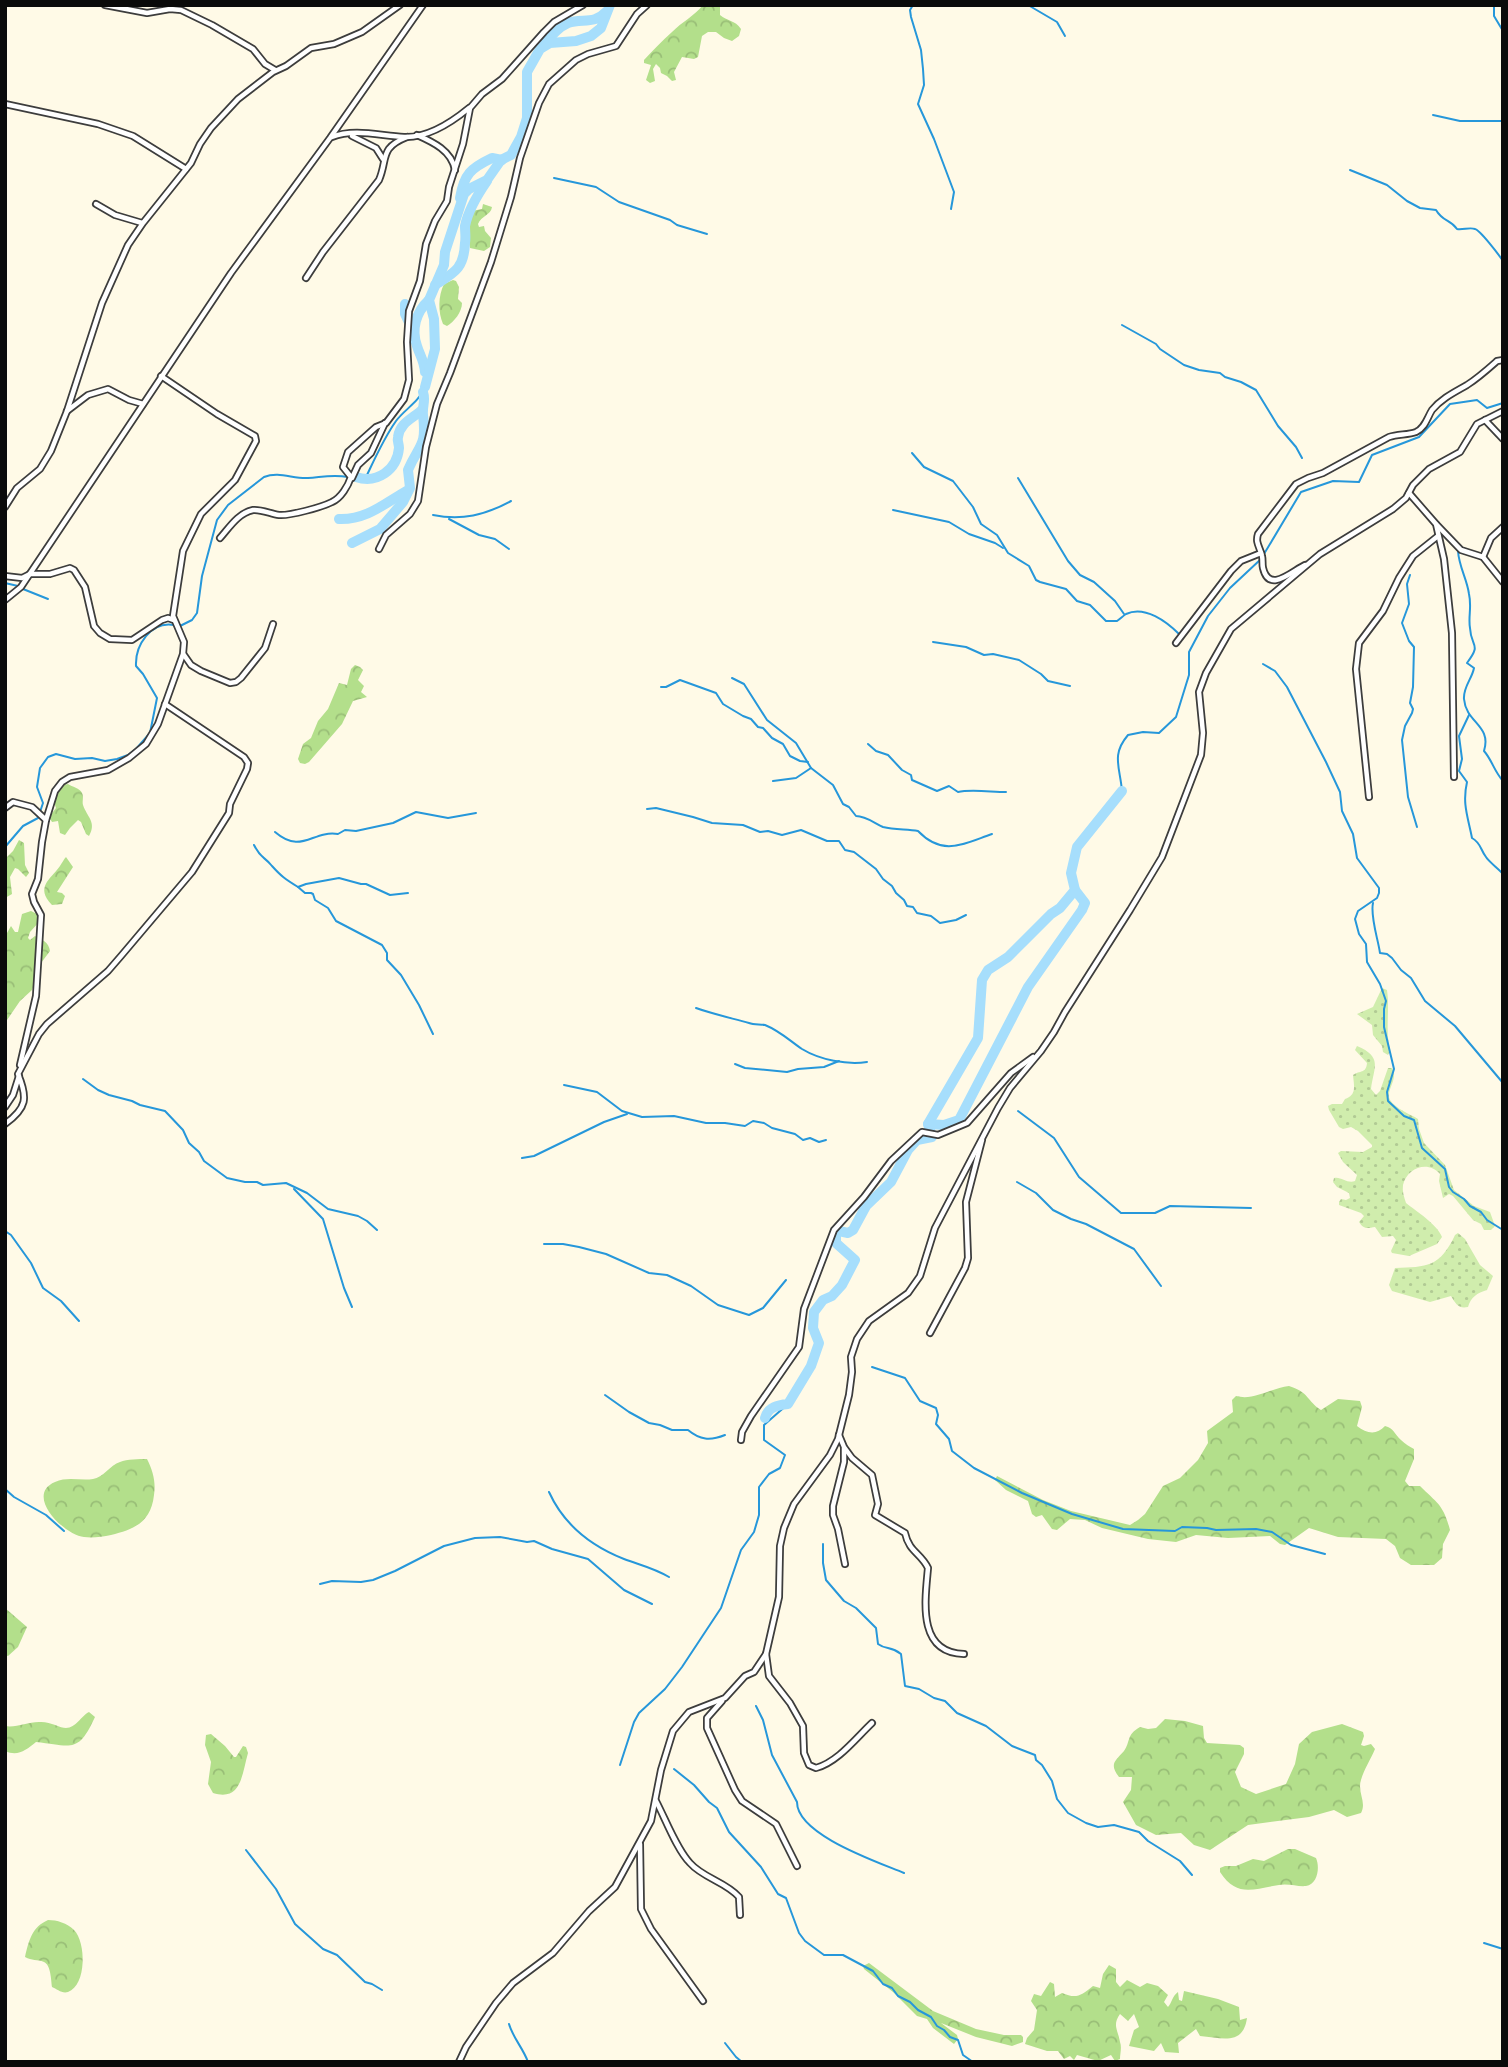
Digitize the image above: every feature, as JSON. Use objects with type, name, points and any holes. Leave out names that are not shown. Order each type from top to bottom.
[{"type":"street","points":[[105,5],[147,13],[181,10],[212,24],[253,49],[265,64],[276,71]]},
{"type":"street","points":[[5,506],[17,488],[40,469],[51,451],[102,303],[128,245],[186,169],[205,136],[223,114],[247,92],[276,71],[311,48],[334,44],[362,32],[400,5]]},
{"type":"street","points":[[5,600],[21,587],[231,273],[423,5]]},
{"type":"street","points":[[330,138],[347,134],[407,137],[443,125],[470,108],[482,94],[502,79],[554,22],[583,5]]},
{"type":"street","points":[[379,549],[386,535],[410,514],[418,501],[426,447],[437,404],[491,262],[539,103],[549,84],[576,60],[616,46],[637,14],[648,5]]},
{"type":"street","points":[[5,104],[98,124],[133,136],[186,169]]},
{"type":"street","points":[[220,538],[237,518],[253,510],[282,516],[334,502],[347,487],[358,465],[371,453],[386,422],[401,404],[409,380],[409,311],[420,281],[426,244],[447,201],[470,108]]},
{"type":"street","points":[[347,134],[376,148],[383,159]]},
{"type":"street","points":[[416,135],[448,154],[453,160],[455,170]]},
{"type":"street","points":[[306,278],[379,180],[383,159],[393,145],[407,137]]},
{"type":"street","points":[[96,204],[116,215],[143,223]]},
{"type":"street","points":[[1309,564],[1284,578],[1272,580],[1263,567],[1256,540],[1296,484],[1323,474],[1390,437],[1414,433],[1422,428],[1441,401],[1497,361],[1503,360]]},
{"type":"street","points":[[5,1107],[13,1095],[19,1075],[36,996],[41,915],[32,894],[38,879],[49,805],[62,782],[70,777],[108,770],[138,752],[154,734],[183,654],[184,642],[175,621],[174,606],[183,551],[201,514],[235,481],[256,442],[255,436],[207,408],[161,376]]},
{"type":"street","points":[[66,411],[88,395],[108,389],[143,404]]},
{"type":"street","points":[[872,1723],[826,1765],[816,1768],[809,1765],[804,1753],[803,1726],[790,1703],[769,1676],[766,1654],[779,1597],[780,1546],[784,1528],[794,1504],[830,1455],[839,1434],[849,1395],[851,1357],[857,1339],[869,1321],[908,1293],[920,1276],[935,1228],[984,1133],[1010,1088],[1040,1052],[1162,857],[1201,755],[1203,733],[1199,692],[1214,656],[1231,629],[1320,554],[1393,509],[1406,498],[1413,485],[1429,469],[1460,452],[1477,424],[1503,411]]},
{"type":"street","points":[[1485,420],[1503,439]]},
{"type":"street","points":[[351,479],[343,467],[348,452],[376,427],[386,422]]},
{"type":"street","points":[[1409,493],[1461,550],[1483,557],[1503,582]]},
{"type":"street","points":[[1436,524],[1444,559],[1452,633],[1454,777]]},
{"type":"street","points":[[1483,557],[1491,538],[1503,527]]},
{"type":"street","points":[[1368,797],[1356,669],[1359,643],[1383,611],[1413,556],[1438,536]]},
{"type":"street","points":[[1177,643],[1231,571],[1241,561],[1261,552]]},
{"type":"street","points":[[5,576],[22,578],[30,574],[50,574],[70,568],[74,570],[85,587],[94,626],[110,639],[132,640],[162,620],[168,618],[175,621]]},
{"type":"street","points":[[183,654],[191,666],[230,683],[236,682],[265,648],[273,624]]},
{"type":"street","points":[[5,1124],[18,1114],[24,1102],[25,1091],[19,1075],[38,1034],[108,971],[192,872],[229,813],[230,804],[247,769],[248,763],[244,757],[165,704]]},
{"type":"street","points":[[5,808],[13,802],[32,807],[46,820]]},
{"type":"street","points":[[741,1440],[742,1432],[751,1416],[799,1347],[804,1309],[834,1230],[864,1197],[891,1161],[917,1136],[922,1132],[938,1135],[967,1123],[1011,1073],[1040,1052]]},
{"type":"street","points":[[930,1333],[968,1258],[967,1192],[984,1133]]},
{"type":"street","points":[[839,1434],[852,1458],[872,1475],[878,1504],[875,1515],[905,1533],[910,1548],[926,1563],[928,1568],[925,1609],[932,1637],[944,1651],[964,1654]]},
{"type":"street","points":[[844,1447],[844,1462],[833,1515],[845,1564]]},
{"type":"street","points":[[766,1654],[754,1672],[745,1676],[712,1710],[707,1718],[708,1728],[742,1801],[776,1824],[797,1866]]},
{"type":"street","points":[[458,2062],[496,2003],[513,1983],[553,1953],[589,1911],[615,1887],[651,1821],[661,1770],[673,1731],[689,1712],[725,1698]]},
{"type":"street","points":[[656,1800],[690,1864],[733,1889],[739,1897],[740,1915]]},
{"type":"street","points":[[640,1843],[641,1909],[657,1937],[703,2001]]},
{"type":"green space","points":[[703,5],[720,5],[720,15],[741,29],[739,36],[732,41],[716,32],[708,32],[702,36],[698,57],[682,57],[674,72],[676,80],[672,81],[661,73],[656,64],[653,69],[655,81],[650,83],[646,80],[651,65],[644,63],[644,60]]},
{"type":"green space","points":[[483,204],[492,207],[478,224],[479,227],[484,226],[491,238],[490,247],[484,251],[470,248],[467,229],[472,211],[482,209]]},
{"type":"green space","points":[[453,280],[459,287],[458,299],[462,306],[447,326],[441,319],[440,299],[444,284]]},
{"type":"green space","points":[[355,665],[363,670],[358,680],[364,686],[361,692],[367,697],[353,701],[342,724],[309,762],[300,763],[298,759],[303,744],[311,738],[339,683],[347,685],[351,669]]},
{"type":"green space","points":[[68,784],[82,793],[83,805],[92,823],[89,836],[78,820],[65,835],[60,833],[58,821],[52,822],[49,817],[56,808],[56,796],[64,785]]},
{"type":"green space","points":[[19,840],[24,843],[25,865],[29,873],[26,877],[15,868],[10,877],[12,894],[5,898],[5,859]]},
{"type":"green space","points":[[66,857],[73,867],[57,892],[65,896],[62,904],[52,905],[44,888]]},
{"type":"green space","points":[[31,911],[39,915],[40,921],[28,938],[30,940],[35,936],[42,940],[50,951],[41,963],[32,990],[20,1001],[5,1023],[7,933],[11,926],[18,932],[22,914]]},
{"type":"green space","points":[[1382,988],[1387,990],[1388,998],[1388,1055],[1383,1052],[1382,1046],[1373,1035],[1372,1025],[1357,1014],[1373,1007]]},
{"type":"green space","points":[[1357,1046],[1371,1054],[1374,1059],[1371,1089],[1376,1095],[1388,1068],[1392,1068],[1394,1077],[1389,1092],[1390,1100],[1399,1109],[1418,1119],[1424,1143],[1445,1165],[1454,1190],[1474,1206],[1490,1212],[1495,1226],[1491,1230],[1484,1230],[1453,1196],[1449,1194],[1443,1198],[1440,1174],[1430,1167],[1418,1168],[1409,1174],[1403,1185],[1403,1194],[1406,1203],[1431,1223],[1442,1237],[1437,1244],[1409,1256],[1392,1253],[1396,1240],[1393,1236],[1382,1237],[1375,1227],[1364,1227],[1359,1222],[1364,1216],[1361,1213],[1339,1205],[1341,1199],[1350,1198],[1349,1193],[1333,1182],[1334,1178],[1352,1182],[1357,1175],[1338,1153],[1363,1152],[1372,1147],[1358,1131],[1351,1127],[1339,1127],[1328,1106],[1342,1104],[1351,1095],[1354,1090],[1353,1075],[1365,1069],[1367,1063],[1355,1050]]},
{"type":"green space","points":[[1458,1233],[1465,1239],[1480,1265],[1493,1276],[1487,1290],[1475,1296],[1468,1307],[1460,1307],[1451,1296],[1430,1302],[1392,1291],[1389,1285],[1395,1268],[1431,1263],[1444,1254]]},
{"type":"green space","points":[[1289,1386],[1304,1394],[1321,1410],[1338,1399],[1360,1401],[1362,1407],[1357,1426],[1372,1432],[1388,1427],[1414,1449],[1414,1459],[1405,1481],[1409,1486],[1420,1486],[1436,1501],[1450,1530],[1443,1544],[1442,1558],[1434,1565],[1411,1565],[1400,1558],[1395,1546],[1386,1539],[1338,1537],[1309,1528],[1285,1545],[1270,1536],[1228,1538],[1196,1535],[1176,1542],[1148,1539],[1102,1528],[1085,1520],[1070,1519],[1057,1530],[1052,1529],[1042,1515],[1036,1517],[1032,1514],[1028,1501],[1006,1490],[995,1480],[997,1476],[1071,1511],[1130,1525],[1145,1514],[1163,1486],[1180,1478],[1198,1460],[1208,1443],[1207,1431],[1233,1412],[1232,1400],[1236,1396],[1256,1396]]},
{"type":"green space","points":[[147,1459],[155,1490],[149,1512],[134,1527],[111,1535],[84,1537],[76,1535],[58,1522],[45,1505],[47,1488],[55,1482],[97,1478],[120,1462]]},
{"type":"green space","points":[[5,1608],[27,1627],[18,1647],[8,1656],[5,1655]]},
{"type":"green space","points":[[89,1712],[95,1717],[84,1737],[73,1745],[36,1742],[18,1753],[5,1751],[5,1726],[43,1722],[70,1727]]},
{"type":"green space","points":[[1165,1719],[1203,1726],[1207,1743],[1240,1745],[1244,1748],[1244,1754],[1235,1772],[1241,1787],[1256,1794],[1286,1784],[1295,1764],[1299,1744],[1312,1732],[1342,1724],[1363,1732],[1361,1745],[1371,1744],[1375,1749],[1361,1780],[1363,1809],[1361,1813],[1347,1817],[1334,1810],[1309,1817],[1248,1825],[1210,1850],[1194,1845],[1181,1833],[1156,1835],[1136,1825],[1123,1802],[1131,1790],[1132,1777],[1119,1777],[1114,1766],[1136,1730],[1140,1727],[1156,1728]]},
{"type":"green space","points":[[211,1734],[234,1757],[243,1746],[248,1753],[239,1784],[235,1790],[223,1795],[213,1793],[208,1784],[211,1762],[205,1745],[206,1735]]},
{"type":"green space","points":[[1288,1849],[1295,1849],[1316,1858],[1317,1875],[1310,1885],[1239,1889],[1220,1872],[1220,1868],[1225,1866],[1236,1866],[1253,1859],[1264,1861]]},
{"type":"green space","points":[[48,1920],[62,1922],[74,1930],[81,1944],[83,1963],[79,1981],[68,1992],[52,1987],[46,1964],[25,1957],[35,1930]]},
{"type":"green space","points":[[869,1963],[933,2011],[976,2029],[1004,2035],[1021,2035],[1023,2042],[1012,2046],[976,2037],[941,2023],[957,2035],[958,2039],[954,2044],[933,2028],[927,2019],[917,2016],[864,1969],[863,1966]]},
{"type":"green space","points":[[1109,1965],[1116,1969],[1116,1982],[1120,1987],[1127,1980],[1140,1987],[1147,1983],[1158,1986],[1168,1995],[1164,2002],[1168,2007],[1178,1992],[1179,2000],[1182,2001],[1184,1991],[1239,2007],[1240,2020],[1247,2018],[1245,2027],[1236,2037],[1223,2039],[1200,2036],[1196,2029],[1178,2043],[1179,2053],[1165,2052],[1161,2043],[1154,2051],[1129,2046],[1134,2030],[1139,2027],[1134,2014],[1128,2021],[1120,2014],[1116,2025],[1121,2046],[1120,2059],[1115,2061],[1111,2055],[1098,2061],[1077,2055],[1074,2060],[1070,2056],[1064,2059],[1058,2051],[1047,2051],[1025,2044],[1034,2030],[1037,2010],[1031,2001],[1034,1994],[1041,1996],[1050,1982],[1054,1984],[1055,1997],[1062,1993],[1078,1996],[1093,1986],[1100,1988],[1103,1974]]},
{"type":"waterway","points":[[425,387],[435,349],[434,319],[429,300],[444,265],[445,252],[464,194],[487,180],[501,160],[511,155],[521,137],[527,118],[527,72],[540,49],[550,43],[576,41],[591,36],[601,28],[610,5]]},
{"type":"waterway","points":[[913,5],[910,10],[921,50],[924,85],[918,104],[954,192],[951,209]]},
{"type":"waterway","points":[[1028,5],[1057,22],[1065,36]]},
{"type":"waterway","points":[[1494,5],[1494,16],[1503,31]]},
{"type":"waterway","points":[[543,46],[564,25],[597,18],[606,12]]},
{"type":"waterway","points":[[1433,115],[1460,121],[1503,121]]},
{"type":"waterway","points":[[460,198],[466,177],[474,169],[492,158],[502,160]]},
{"type":"waterway","points":[[1350,170],[1387,185],[1420,208],[1436,210],[1457,229],[1477,230],[1503,261]]},
{"type":"waterway","points":[[554,178],[596,187],[619,202],[707,234]]},
{"type":"waterway","points":[[435,285],[460,265],[464,252],[466,220],[487,181]]},
{"type":"waterway","points":[[425,372],[415,340],[415,327],[418,315],[429,300]]},
{"type":"waterway","points":[[405,304],[405,314],[412,329]]},
{"type":"waterway","points":[[1122,325],[1156,344],[1184,365],[1220,373],[1256,390],[1302,458]]},
{"type":"waterway","points":[[356,477],[367,475],[392,427],[425,387]]},
{"type":"waterway","points":[[352,543],[380,529],[403,502],[410,488],[408,470],[424,433],[423,392]]},
{"type":"waterway","points":[[1264,554],[1301,492],[1333,481],[1359,482],[1372,455],[1419,437],[1450,404],[1477,400],[1487,408],[1503,403]]},
{"type":"waterway","points":[[356,477],[371,479],[390,469],[397,456],[401,428],[423,409]]},
{"type":"waterway","points":[[912,453],[924,467],[953,481],[973,507],[981,524],[997,535],[1008,553],[1029,566],[1036,580],[1066,589],[1077,601],[1090,605],[1106,621],[1117,621],[1133,612],[1148,613],[1179,634]]},
{"type":"waterway","points":[[180,626],[192,620],[197,613],[202,576],[217,520],[228,505],[270,475],[302,478],[348,477]]},
{"type":"waterway","points":[[1018,478],[1068,561],[1080,575],[1094,582],[1115,601],[1124,614]]},
{"type":"waterway","points":[[339,519],[367,514],[408,490]]},
{"type":"waterway","points":[[433,515],[473,516],[511,501]]},
{"type":"waterway","points":[[893,510],[949,522],[969,534],[1003,548]]},
{"type":"waterway","points":[[449,519],[479,535],[495,539],[509,549]]},
{"type":"waterway","points":[[1458,551],[1470,599],[1471,634],[1475,648],[1467,663],[1474,668],[1464,699],[1469,714],[1485,735],[1484,751],[1503,781]]},
{"type":"waterway","points":[[1122,791],[1118,755],[1123,742],[1128,735],[1159,733],[1176,717],[1189,675],[1189,652],[1208,616],[1230,588],[1261,559]]},
{"type":"waterway","points":[[1410,575],[1407,584],[1409,604],[1402,623],[1414,647],[1410,703],[1413,709],[1402,740],[1408,797],[1417,827]]},
{"type":"waterway","points":[[5,583],[18,586]]},
{"type":"waterway","points":[[23,589],[48,599]]},
{"type":"waterway","points":[[5,847],[23,826],[38,818],[43,803],[37,787],[40,768],[48,757],[56,754],[75,759],[117,759],[136,749],[150,733],[157,698],[136,666],[136,658],[146,636],[158,627],[174,625]]},
{"type":"waterway","points":[[933,642],[966,647],[984,655],[993,654],[1019,660],[1048,681],[1070,686]]},
{"type":"waterway","points":[[1263,664],[1275,671],[1287,687],[1326,762],[1340,792],[1342,811],[1353,834],[1357,858],[1379,888],[1377,898],[1358,911],[1355,919],[1359,934],[1366,944],[1367,962],[1386,1001],[1384,1027],[1394,1069],[1387,1092],[1388,1101],[1404,1116],[1414,1120],[1422,1148],[1445,1169],[1449,1187],[1453,1192],[1503,1230]]},
{"type":"waterway","points":[[732,678],[744,684],[767,720],[796,743],[811,768],[833,785],[843,804],[856,816],[867,818],[883,827],[918,831],[927,839],[945,846],[962,844],[992,834]]},
{"type":"waterway","points":[[661,687],[680,680],[716,693],[723,704],[751,719],[783,744],[790,756],[808,762]]},
{"type":"waterway","points":[[1469,715],[1459,736],[1462,759],[1459,771],[1467,782],[1467,817],[1472,838],[1503,874]]},
{"type":"waterway","points":[[868,744],[876,751],[888,755],[902,770],[911,775],[912,780],[937,791],[949,786],[958,792],[1006,792]]},
{"type":"waterway","points":[[773,781],[796,778],[811,768]]},
{"type":"waterway","points":[[928,1124],[978,1038],[982,980],[988,970],[1008,957],[1060,908],[1075,890],[1071,873],[1077,847],[1122,791]]},
{"type":"waterway","points":[[647,809],[656,808],[712,823],[743,825],[760,832],[782,835],[801,830],[827,841],[839,841],[845,850],[854,852],[876,869],[907,906],[913,907],[917,913],[931,916],[940,923],[966,915]]},
{"type":"waterway","points":[[275,832],[284,839],[300,842],[345,830],[356,831],[393,823],[416,812],[448,818],[476,813]]},
{"type":"waterway","points":[[254,845],[278,872],[298,887],[339,878],[366,884],[390,895],[408,893]]},
{"type":"waterway","points":[[298,887],[305,893],[313,894],[315,900],[328,908],[336,921],[382,945],[387,953],[387,960],[401,975],[433,1034]]},
{"type":"waterway","points":[[765,1418],[771,1409],[788,1404],[811,1366],[819,1343],[813,1328],[814,1312],[823,1300],[832,1296],[842,1285],[855,1260],[836,1243],[836,1235],[839,1231],[848,1233],[853,1230],[866,1206],[891,1182],[908,1150],[917,1140],[932,1137],[928,1124],[944,1125],[959,1120],[1028,987],[1082,910],[1085,903],[1075,890]]},
{"type":"waterway","points":[[1373,903],[1373,921],[1380,953],[1392,958],[1411,978],[1425,1001],[1455,1026],[1503,1083]]},
{"type":"waterway","points":[[696,1008],[751,1024],[765,1025],[809,1053],[825,1059],[851,1063],[867,1062]]},
{"type":"waterway","points":[[735,1064],[745,1068],[787,1072],[824,1067],[839,1061]]},
{"type":"waterway","points":[[83,1079],[109,1095],[165,1111],[183,1130],[189,1143],[204,1161],[227,1178],[263,1185],[286,1183],[307,1193],[328,1209],[358,1216],[377,1230]]},
{"type":"waterway","points":[[564,1085],[597,1092],[622,1111],[642,1117],[674,1116],[706,1123],[745,1126],[753,1121],[795,1134],[803,1140],[826,1140]]},
{"type":"waterway","points":[[1018,1111],[1054,1138],[1079,1177],[1121,1213],[1155,1213],[1170,1206],[1251,1208]]},
{"type":"waterway","points":[[522,1158],[534,1156],[604,1122],[627,1114]]},
{"type":"waterway","points":[[1017,1182],[1036,1193],[1053,1210],[1134,1249],[1161,1286]]},
{"type":"waterway","points":[[294,1189],[323,1219],[352,1307]]},
{"type":"waterway","points":[[5,1231],[11,1235],[31,1263],[43,1288],[61,1301],[79,1321]]},
{"type":"waterway","points":[[544,1244],[579,1247],[606,1254],[649,1273],[667,1275],[691,1286],[718,1305],[749,1315],[763,1308],[786,1280]]},
{"type":"waterway","points":[[872,1367],[905,1378],[920,1401],[936,1408],[936,1424],[949,1439],[952,1451],[974,1468],[1022,1493],[1072,1514],[1123,1529],[1256,1529],[1272,1532],[1291,1545],[1325,1554]]},
{"type":"waterway","points":[[605,1395],[649,1423],[672,1430],[688,1430],[705,1438],[725,1435]]},
{"type":"waterway","points":[[620,1765],[639,1713],[665,1689],[721,1608],[741,1550],[754,1532],[759,1515],[759,1487],[769,1474],[780,1468],[785,1455],[764,1440],[764,1425],[788,1404]]},
{"type":"waterway","points":[[5,1489],[46,1515],[64,1531]]},
{"type":"waterway","points":[[549,1492],[562,1515],[590,1541],[612,1554],[669,1577]]},
{"type":"waterway","points":[[320,1584],[373,1580],[444,1546],[475,1538],[500,1537],[534,1541],[588,1559],[624,1590],[652,1604]]},
{"type":"waterway","points":[[823,1544],[826,1580],[844,1601],[856,1608],[876,1628],[878,1644],[901,1654],[905,1686],[919,1689],[945,1701],[957,1713],[986,1726],[1012,1746],[1035,1755],[1052,1781],[1057,1799],[1068,1813],[1098,1827],[1114,1825],[1139,1832],[1148,1841],[1180,1861],[1192,1875]]},
{"type":"waterway","points":[[756,1706],[763,1720],[772,1755],[801,1814],[810,1825],[841,1846],[904,1873]]},
{"type":"waterway","points":[[674,1769],[717,1808],[729,1832],[761,1867],[778,1894],[786,1898],[799,1933],[805,1941],[824,1955],[843,1955],[873,1971],[883,1984],[931,2017],[950,2037],[958,2040],[963,2055],[973,2062]]},
{"type":"waterway","points":[[246,1850],[276,1889],[295,1924],[323,1949],[337,1955],[365,1982],[382,1990]]},
{"type":"waterway","points":[[1484,1943],[1503,1949]]},
{"type":"waterway","points":[[509,2024],[528,2062]]},
{"type":"waterway","points":[[725,2043],[742,2062]]}]
